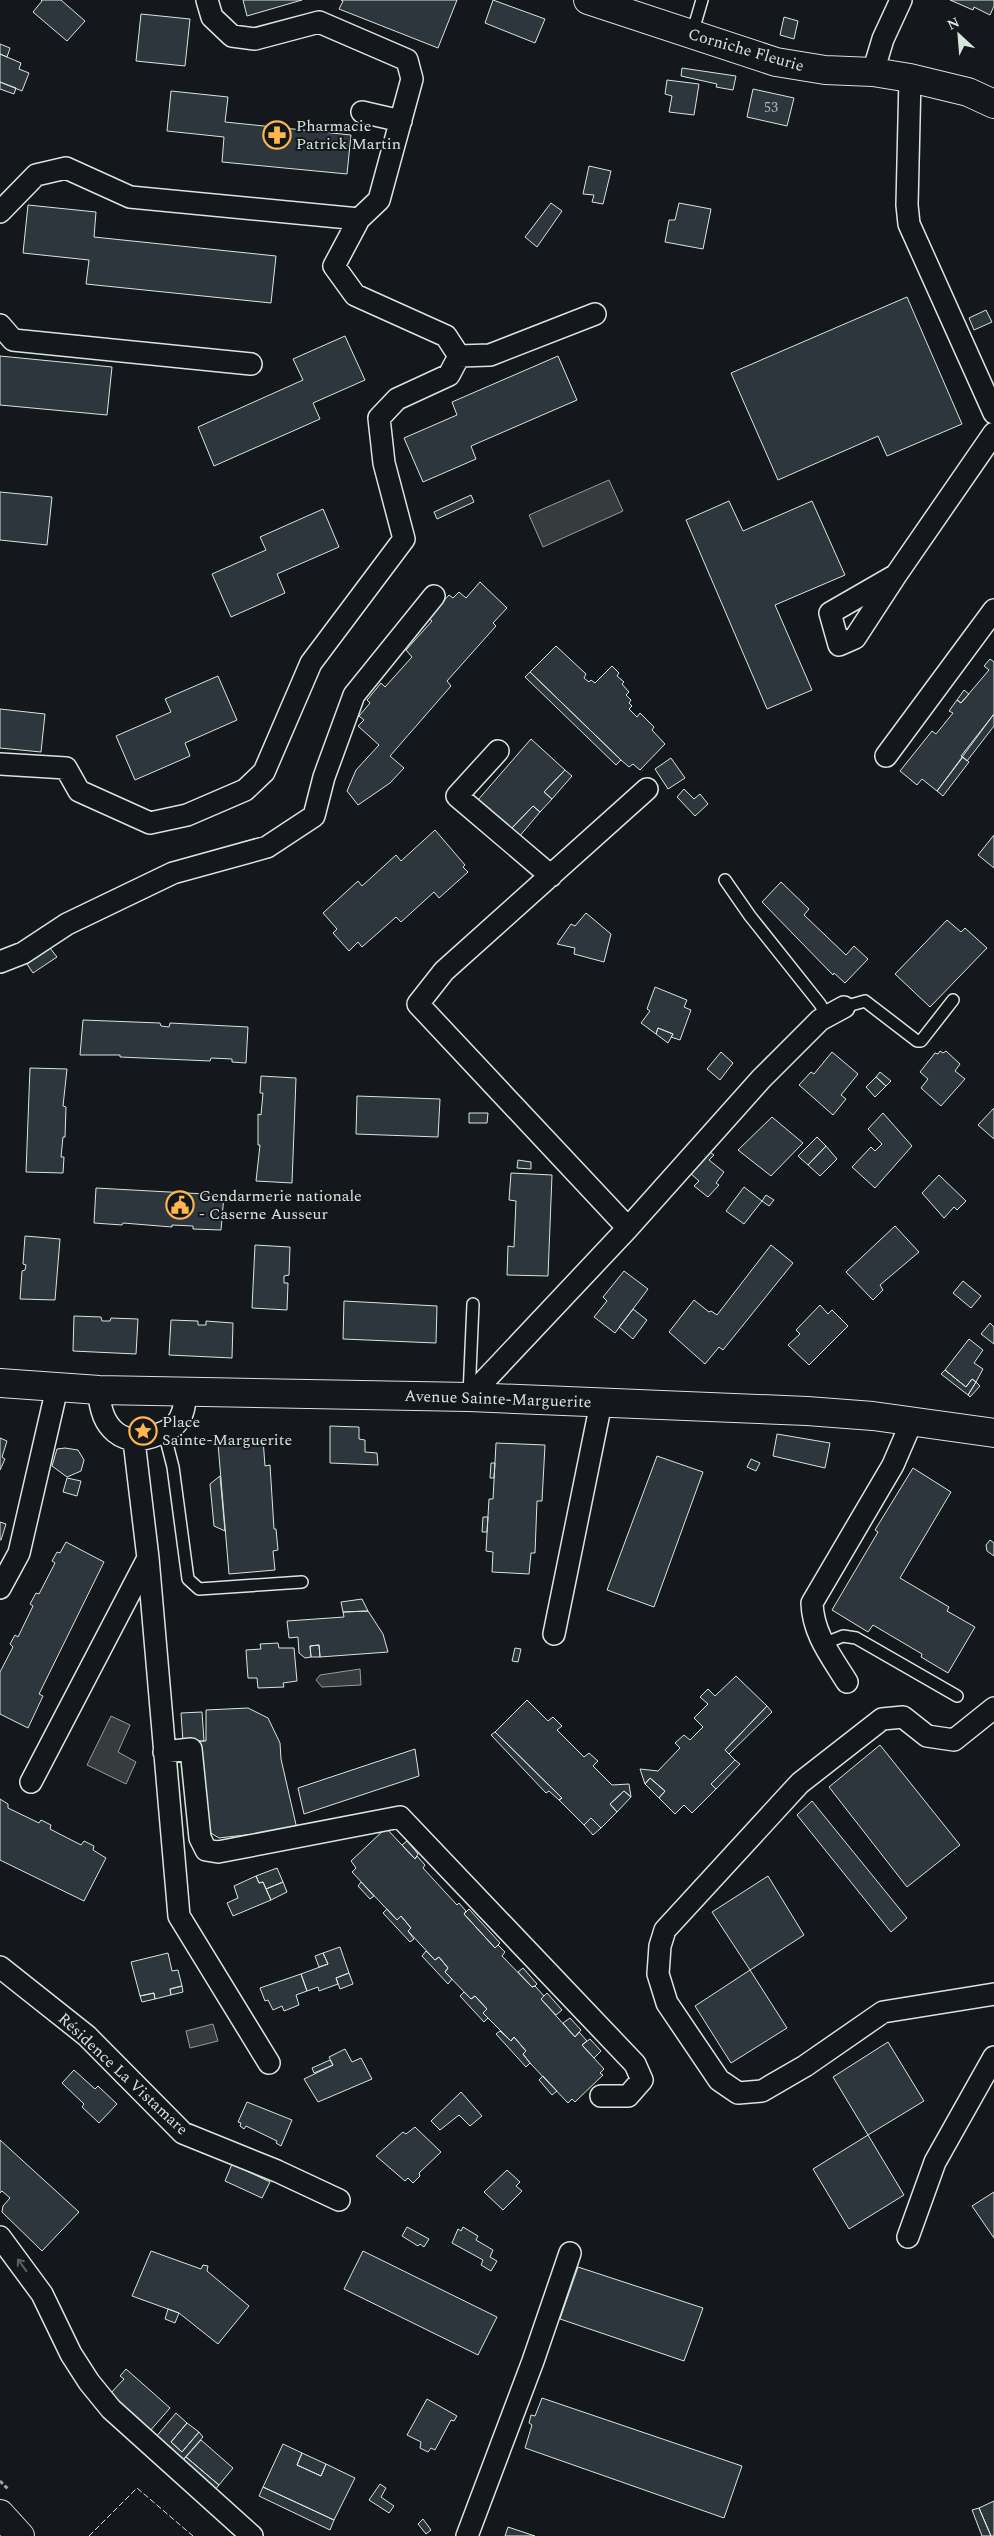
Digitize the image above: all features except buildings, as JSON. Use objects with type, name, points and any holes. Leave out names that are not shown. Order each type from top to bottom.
[{"type":"street","points":[[207,0],[212,18],[232,36],[255,39],[319,22],[407,60],[412,79],[379,200],[359,219],[334,266],[355,295],[446,336],[459,356]]},
{"type":"street","name":"Corniche Fleurie","points":[[588,0],[798,67],[873,72],[910,78],[968,92],[994,104]]},
{"type":"street","points":[[873,72],[883,39],[902,0]]},
{"type":"street","points":[[910,78],[907,205],[909,224],[994,413]]},
{"type":"street","points":[[362,112],[401,121]]},
{"type":"street","points":[[0,212],[36,175],[66,168],[130,197],[359,219]]},
{"type":"street","points":[[459,356],[490,355],[595,314]]},
{"type":"street","points":[[0,325],[13,340],[251,364]]},
{"type":"street","points":[[0,764],[66,768],[79,791],[150,823],[187,815],[245,790],[264,772],[311,663],[404,539],[384,462],[379,418],[397,399],[448,375],[459,356]]},
{"type":"street","points":[[896,575],[994,433]]},
{"type":"street","points":[[0,962],[23,953],[67,924],[173,873],[267,847],[314,816],[324,777],[354,695],[434,596]]},
{"type":"street","points":[[886,756],[994,610]]},
{"type":"street","points":[[498,751],[458,796],[551,876]]},
{"type":"street","points":[[628,1228],[418,1004],[444,972],[647,789]]},
{"type":"street","points":[[469,1397],[628,1228],[761,1079],[835,1011]]},
{"type":"street","name":"Avenue Sainte-Marguerite","points":[[0,1384],[99,1390],[469,1397],[830,1412],[994,1433]]},
{"type":"street","points":[[0,1588],[19,1553],[57,1388]]},
{"type":"street","points":[[99,1390],[99,1406],[105,1420],[121,1437],[134,1440],[151,1438],[173,1427],[180,1418],[184,1407],[185,1391]]},
{"type":"street","points":[[554,1634],[601,1403]]},
{"type":"street","points":[[847,1682],[823,1644],[812,1621],[812,1603],[893,1465],[912,1421]]},
{"type":"street","points":[[134,1440],[148,1558],[179,1916],[269,2063]]},
{"type":"street","points":[[31,1782],[148,1558]]},
{"type":"street","points":[[994,1708],[954,1740],[926,1736],[902,1717],[882,1719],[800,1783],[665,1930],[660,1946],[658,1974],[667,2003],[672,2011],[720,2080],[738,2092],[762,2091],[805,2066],[883,2012],[994,1994]]},
{"type":"street","points":[[164,1752],[190,1749],[200,1838],[206,1850],[218,1852],[400,1817],[635,2064],[642,2080],[628,2096],[601,2096]]},
{"type":"street","name":"Résidence La Vistamare","points":[[0,1966],[87,2036],[183,2133],[277,2171],[339,2200]]},
{"type":"street","points":[[908,2237],[935,2162],[994,2057]]},
{"type":"street","points":[[0,2238],[42,2294],[71,2354],[89,2382],[110,2409],[252,2536]]},
{"type":"street","points":[[467,2536],[533,2361],[570,2253]]},
{"type":"street","points":[[0,2514],[20,2536]]},
{"type":"lane","points":[[692,34],[702,0]]},
{"type":"lane","points":[[725,880],[750,916],[820,1004],[835,1011],[865,1001],[917,1042],[921,1041],[953,1000]]},
{"type":"lane","points":[[469,1397],[473,1304]]},
{"type":"lane","points":[[164,1432],[173,1467],[188,1579],[200,1589],[302,1582]]},
{"type":"lane","points":[[823,1644],[843,1636],[856,1638],[957,1696]]},
{"type":"shaded area","points":[[609,480],[623,511],[543,547],[529,515]]},
{"type":"shaded area","points":[[360,1669],[361,1685],[322,1687],[316,1680],[320,1675]]},
{"type":"shaded area","points":[[111,1716],[130,1725],[118,1752],[136,1762],[126,1784],[87,1765]]},
{"type":"shaded area","points":[[213,2024],[218,2041],[190,2048],[186,2031]]},
{"type":"fence","points":[[89,2536],[137,2488],[193,2536]]},
{"type":"place","name":"Pharmacie Patrick Martin","points":[[277,135]]},
{"type":"place","name":"Gendarmerie nationale - Caserne Ausseur","points":[[180,1205]]},
{"type":"place","name":"Place Sainte-Marguerite","points":[[143,1431]]}]
